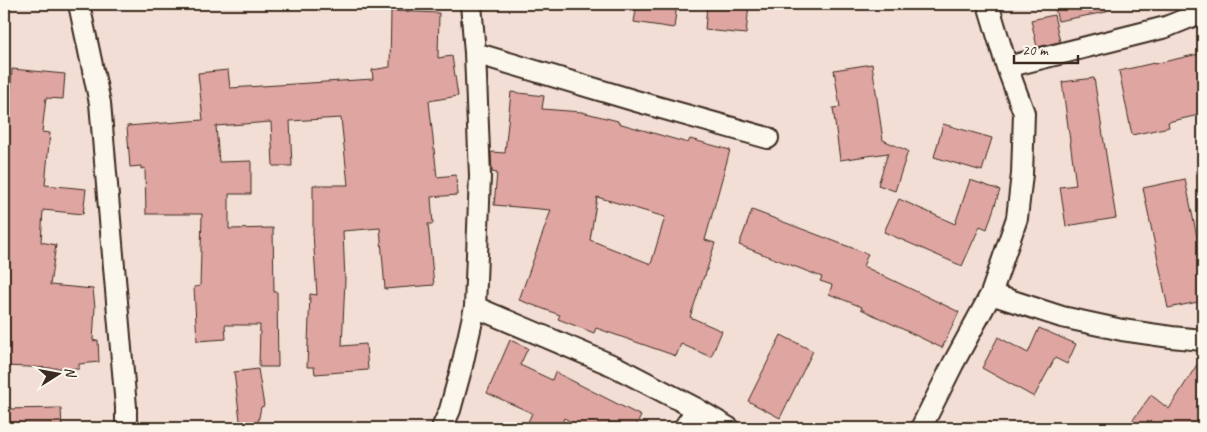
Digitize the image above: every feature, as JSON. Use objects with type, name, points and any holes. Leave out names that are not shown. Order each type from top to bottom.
[{"type":"street","points":[[79,4],[100,103],[126,428]]},
{"type":"street","points":[[442,428],[450,410],[475,307],[480,176],[471,4]]},
{"type":"street","points":[[921,428],[991,294],[1017,218],[1022,174],[1024,114],[1007,67],[988,4]]},
{"type":"street","points":[[1007,67],[1166,27],[1203,12]]},
{"type":"street","points":[[475,53],[768,138]]},
{"type":"street","points":[[991,294],[1079,321],[1132,332],[1203,340]]},
{"type":"street","points":[[475,307],[614,366],[697,409],[729,428]]},
{"type":"street","points":[[684,428],[697,409]]},
{"type":"building","points":[[637,4],[677,4],[674,28],[634,22]]},
{"type":"building","points":[[707,4],[749,4],[746,34],[705,30]]},
{"type":"building","points":[[1054,4],[1105,4],[1106,12],[1058,21]]},
{"type":"building","points":[[391,11],[439,13],[438,58],[452,56],[458,96],[429,101],[437,177],[456,175],[457,195],[431,197],[433,224],[428,224],[434,285],[385,289],[380,228],[343,231],[345,280],[342,346],[366,344],[368,370],[315,374],[314,367],[307,367],[310,294],[317,295],[313,233],[313,185],[348,185],[341,118],[290,121],[292,166],[273,166],[271,122],[216,126],[219,162],[251,161],[251,194],[229,194],[229,229],[273,228],[274,292],[277,292],[278,367],[259,367],[260,325],[225,325],[226,339],[197,341],[194,287],[200,286],[202,214],[146,214],[145,168],[141,169],[141,166],[130,167],[127,126],[203,120],[198,73],[228,70],[230,88],[373,79],[372,70],[390,67]]},
{"type":"building","points":[[1054,15],[1060,42],[1037,47],[1031,20]]},
{"type":"building","points":[[1203,53],[1203,114],[1168,122],[1169,127],[1132,135],[1119,71]]},
{"type":"building","points":[[872,64],[883,140],[908,151],[895,191],[878,185],[888,153],[840,160],[833,108],[840,107],[834,70]]},
{"type":"building","points":[[12,69],[65,74],[63,99],[46,98],[42,132],[50,133],[45,185],[86,189],[83,214],[43,210],[41,242],[56,245],[50,285],[93,289],[95,307],[93,341],[98,340],[99,362],[79,364],[79,369],[4,366],[4,102],[10,102]]},
{"type":"building","points":[[1094,78],[1116,218],[1066,226],[1060,187],[1076,185],[1062,82]]},
{"type":"building","points":[[511,92],[544,96],[542,109],[582,112],[688,143],[690,139],[730,150],[705,240],[715,243],[690,317],[722,331],[711,357],[681,344],[676,356],[596,328],[594,333],[558,319],[560,315],[519,300],[551,210],[494,205],[497,173],[492,172],[491,152],[505,153]],"holes":[[[597,197],[665,217],[651,264],[590,240]]]},
{"type":"building","points":[[943,124],[992,138],[982,171],[934,157]]},
{"type":"building","points":[[1185,179],[1203,266],[1203,301],[1168,308],[1143,188]]},
{"type":"building","points":[[970,180],[1000,190],[987,229],[980,226],[962,266],[884,232],[899,199],[955,224]]},
{"type":"building","points":[[752,210],[868,254],[863,266],[959,312],[942,348],[861,309],[862,307],[829,294],[832,285],[820,281],[822,277],[739,245]]},
{"type":"building","points":[[1039,328],[1076,344],[1067,364],[1055,358],[1034,397],[982,368],[998,337],[1028,353]]},
{"type":"building","points":[[781,335],[813,351],[780,418],[748,401]]},
{"type":"building","points":[[510,340],[528,348],[520,365],[552,380],[555,372],[641,416],[635,428],[583,428],[564,418],[560,428],[542,428],[528,422],[532,413],[487,393]]},
{"type":"building","points":[[1203,355],[1203,428],[1127,428],[1151,395],[1169,409]]},
{"type":"building","points":[[258,369],[264,406],[261,407],[257,428],[241,428],[234,372]]},
{"type":"building","points":[[61,408],[62,428],[4,428],[4,409]]}]
